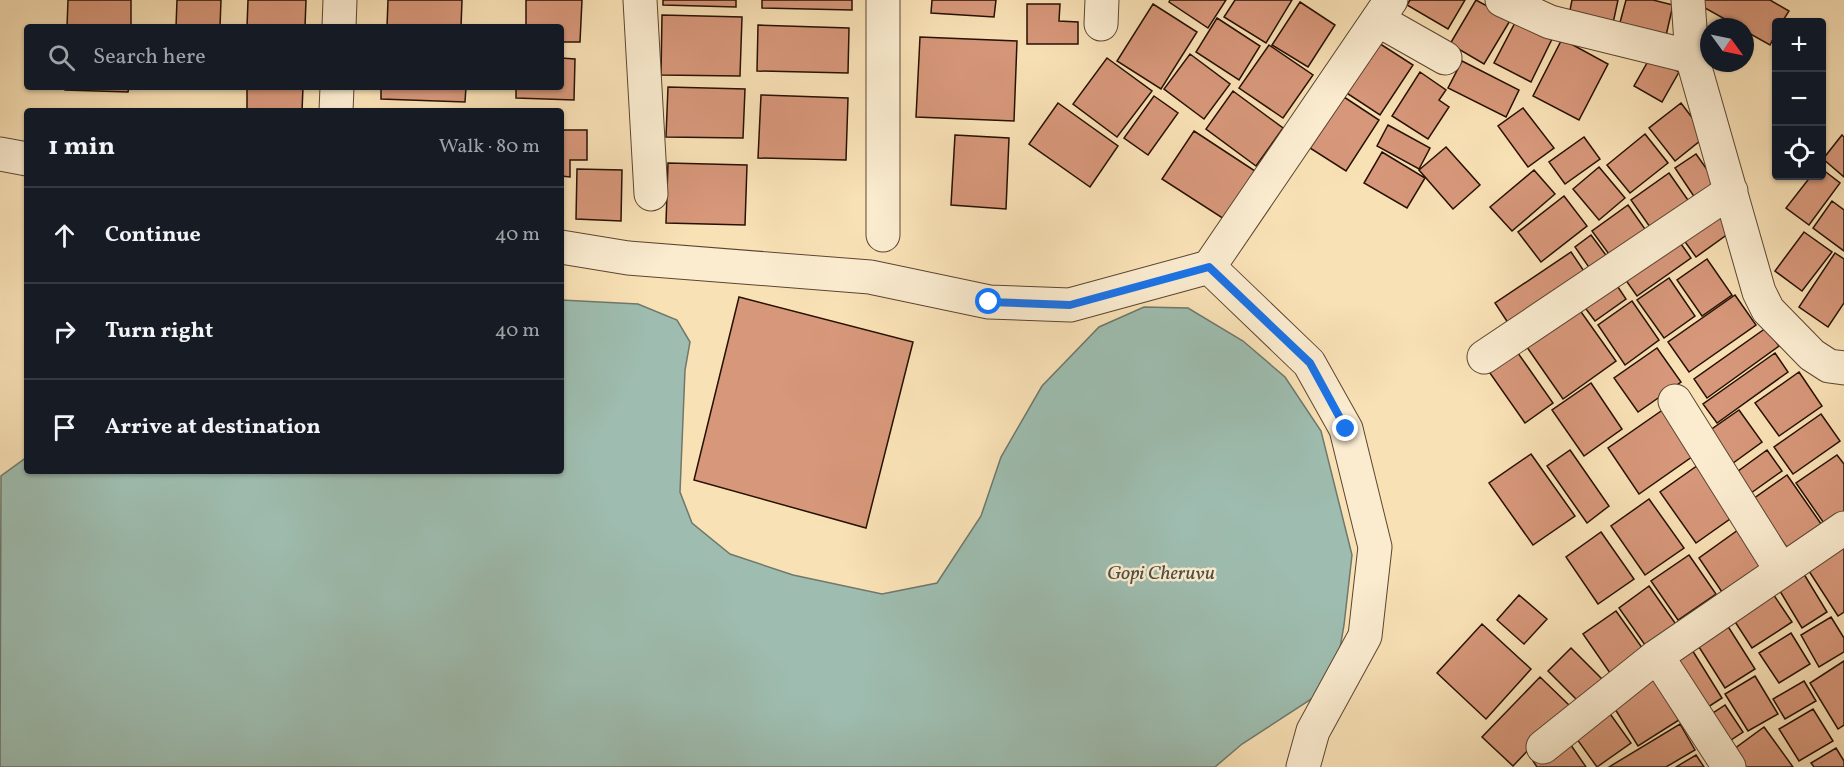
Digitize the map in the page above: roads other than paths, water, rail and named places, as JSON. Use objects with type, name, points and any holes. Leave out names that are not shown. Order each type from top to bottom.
[{"type":"street","points":[[339,24],[340,0]]},
{"type":"street","points":[[640,0],[651,194]]},
{"type":"street","points":[[883,0],[883,235]]},
{"type":"street","points":[[1502,0],[1550,22],[1692,57]]},
{"type":"street","points":[[1688,0],[1692,57],[1759,292],[1768,310],[1812,355],[1829,366],[1844,368]]},
{"type":"street","points":[[564,247],[628,258],[870,277],[989,302],[1070,305],[1209,267],[1384,10],[1445,58]]},
{"type":"street","points":[[336,108],[337,90]]},
{"type":"street","points":[[0,154],[24,158]]},
{"type":"street","points":[[1484,357],[1731,191]]},
{"type":"street","points":[[1209,267],[1310,363],[1346,429],[1375,547],[1365,636],[1313,731],[1303,767]]},
{"type":"street","points":[[1675,401],[1781,570]]},
{"type":"street","points":[[1543,747],[1657,656],[1844,528]]},
{"type":"street","points":[[1657,656],[1729,767]]},
{"type":"water","name":"Gopi Cheruvu","points":[[564,300],[638,304],[677,320],[690,342],[685,370],[680,492],[692,523],[730,554],[793,575],[882,594],[937,583],[981,516],[1001,457],[1042,386],[1099,327],[1144,307],[1188,308],[1243,341],[1285,377],[1321,431],[1352,555],[1338,660],[1316,696],[1242,744],[1215,767],[0,767],[1,476],[24,459],[24,474],[564,474]]}]
